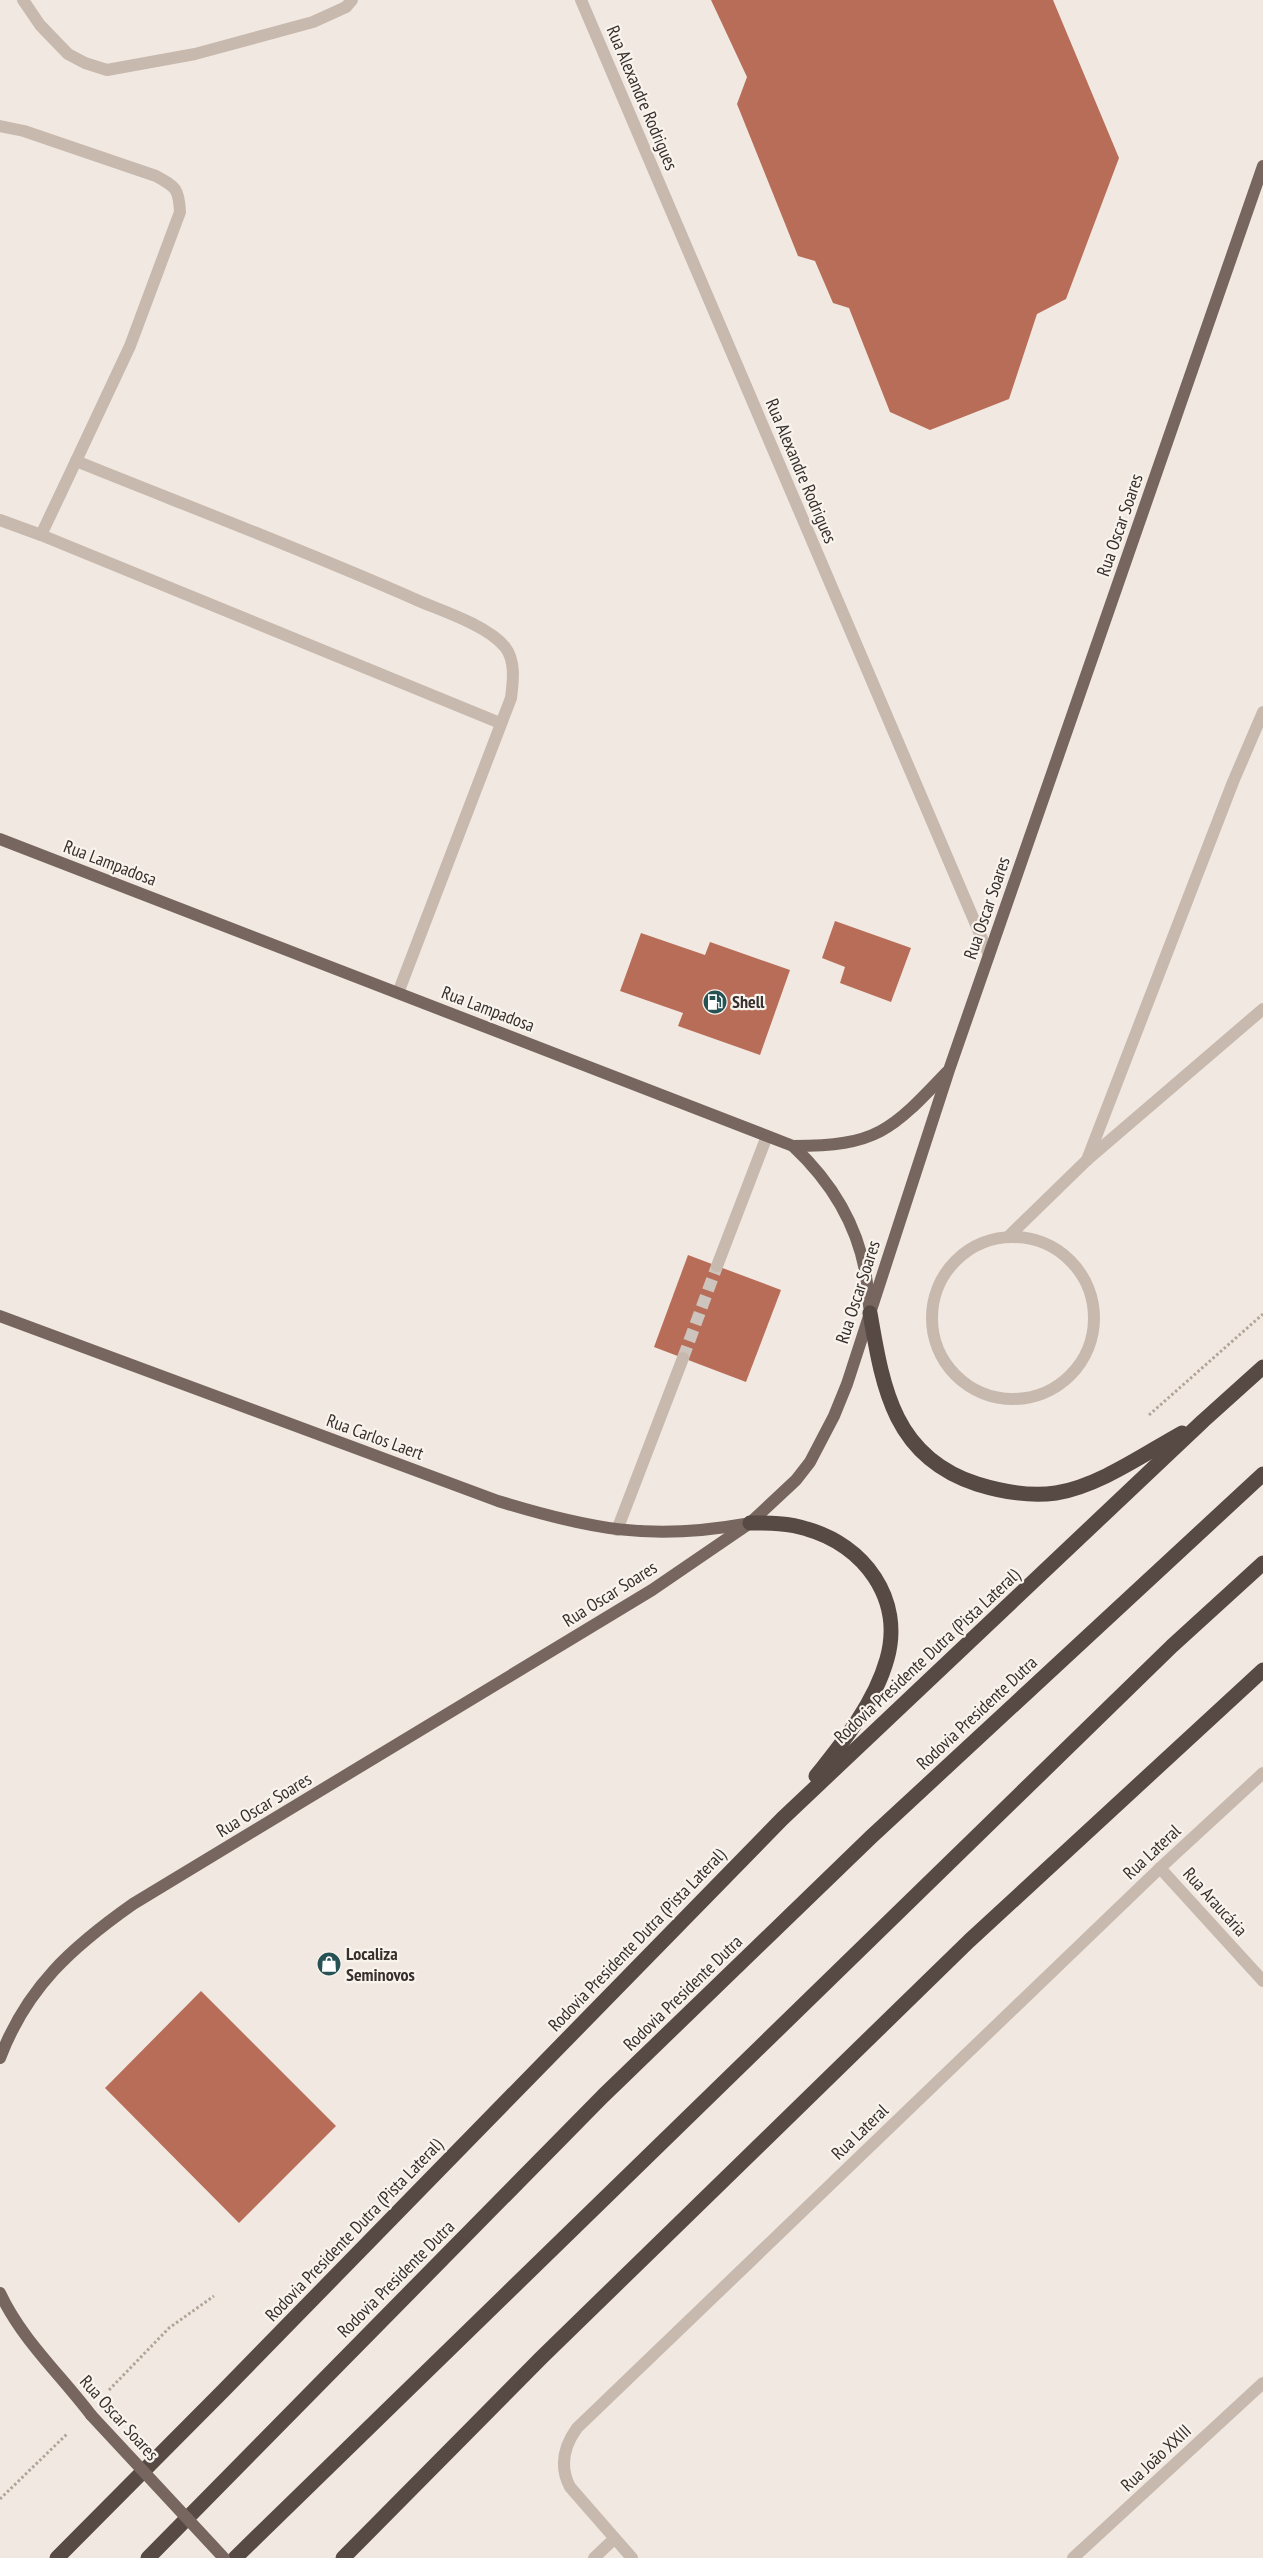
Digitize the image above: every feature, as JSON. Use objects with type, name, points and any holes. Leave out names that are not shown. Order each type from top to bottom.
[{"type":"highway","points":[[870,1313],[881,1377],[900,1424],[924,1456],[953,1476],[997,1491],[1028,1495],[1057,1492],[1104,1476],[1203,1421]]},
{"type":"highway","name":"Rodovia Presidente Dutra (Pista Lateral)","points":[[57,2558],[782,1819],[1203,1421],[1263,1368]]},
{"type":"highway","name":"Rodovia Presidente Dutra","points":[[148,2558],[603,2096],[871,1837],[1263,1474]]},
{"type":"highway","points":[[750,1523],[806,1528],[840,1542],[856,1553],[881,1585],[891,1621],[891,1640],[887,1660],[867,1706],[829,1760],[782,1819]]},
{"type":"highway","points":[[234,2558],[1172,1646],[1263,1563]]},
{"type":"highway","points":[[343,2558],[541,2358],[969,1941],[1263,1670]]},
{"type":"main road","name":"Rua Oscar Soares","points":[[0,2058],[20,2014],[51,1971],[105,1924],[133,1904],[652,1590],[750,1523],[796,1480],[810,1462],[844,1392],[949,1070],[1260,189],[1263,166]]},
{"type":"main road","name":"Rua Lampadosa","points":[[0,839],[793,1146],[854,1142],[884,1131],[914,1107],[949,1070]]},
{"type":"main road","points":[[793,1146],[810,1162],[833,1192],[854,1229],[866,1266],[870,1313]]},
{"type":"main road","name":"Rua Carlos Laert","points":[[0,1316],[498,1501],[549,1516],[617,1530],[684,1533],[750,1523]]},
{"type":"main road","name":"Rua Oscar Soares","points":[[0,2293],[14,2320],[91,2415],[224,2558]]},
{"type":"street","points":[[23,0],[40,25],[68,54],[85,63],[107,70],[195,54],[313,22],[346,7],[352,0]]},
{"type":"street","name":"Rua Alexandre Rodrigues","points":[[581,0],[989,955]]},
{"type":"street","points":[[0,126],[24,131],[156,176],[171,184],[179,194],[180,212],[130,346],[41,535]]},
{"type":"street","points":[[76,461],[372,580],[488,633],[505,647],[513,677],[511,698],[398,993]]},
{"type":"street","points":[[0,520],[41,535],[500,723]]},
{"type":"street","points":[[1087,1160],[1233,782],[1263,712]]},
{"type":"street","points":[[1009,1236],[1044,1242],[1075,1263],[1092,1295],[1094,1332],[1080,1367],[1053,1391],[1017,1401],[981,1395],[951,1374],[933,1342],[931,1304],[945,1270],[973,1246],[1009,1236],[1087,1160],[1263,1009]]},
{"type":"street","points":[[717,1266],[766,1136]]},
{"type":"street","points":[[617,1530],[682,1358]]},
{"type":"street","name":"Rua Lateral","points":[[632,2558],[570,2487],[566,2478],[565,2452],[568,2442],[578,2428],[1160,1868],[1263,1773]]},
{"type":"street","name":"Rua Araucária","points":[[1160,1868],[1263,1981]]},
{"type":"street","name":"Rua João XXIII","points":[[1074,2558],[1263,2383]]},
{"type":"street","points":[[594,2558],[614,2539]]},
{"type":"path","points":[[1146,1417],[1263,1314]]},
{"type":"path","points":[[115,2383],[169,2328],[214,2296]]},
{"type":"path","points":[[0,2499],[66,2435]]},
{"type":"building","points":[[711,0],[1053,0],[1119,158],[1066,299],[1037,314],[1009,399],[930,430],[890,412],[849,308],[833,303],[815,261],[798,256],[737,104],[747,77]]},
{"type":"building","points":[[835,921],[911,948],[891,1002],[840,983],[845,967],[822,958]]},
{"type":"building","name":"Shell","points":[[641,933],[705,955],[710,942],[790,970],[760,1055],[678,1026],[683,1013],[620,991]]},
{"type":"building","points":[[688,1255],[781,1290],[746,1382],[654,1347]]},
{"type":"building","points":[[201,1991],[336,2126],[239,2223],[105,2088]]},
{"type":"tunnel","points":[[683,1358],[717,1266]]},
{"type":"place","name":"Shell","points":[[715,1002]]},
{"type":"place","name":"Localiza Seminovos","points":[[329,1964]]}]
